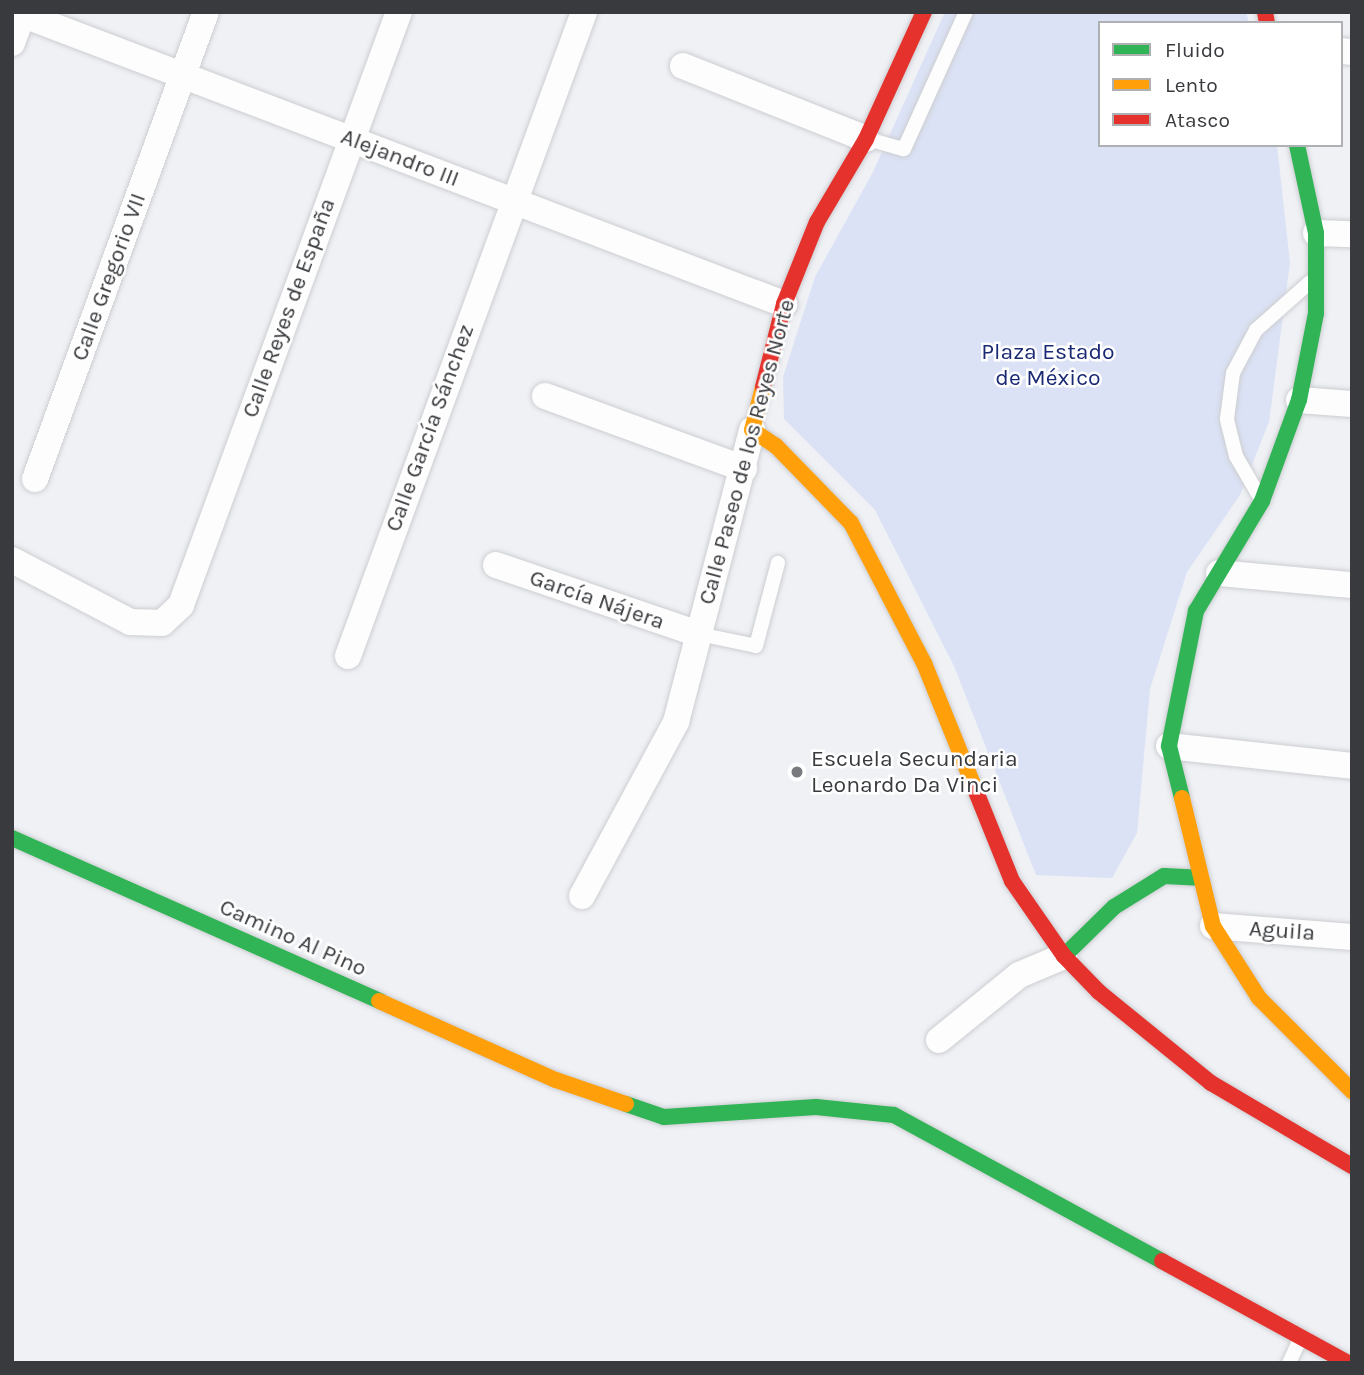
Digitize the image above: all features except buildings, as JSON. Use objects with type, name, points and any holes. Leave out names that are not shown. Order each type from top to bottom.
[{"type":"street","name":"Calle Gregorio VII","points":[[35,479],[206,12]]},
{"type":"street","name":"Calle Reyes de España","points":[[12,561],[130,622],[162,623],[181,605],[399,12]]},
{"type":"street","name":"Calle García Sánchez","points":[[348,656],[512,200],[584,12]]},
{"type":"street","name":"Calle Paseo de los Reyes Norte","points":[[582,896],[676,722],[744,469],[784,304],[817,222],[866,139],[924,12]]},
{"type":"street","name":"Alejandro III","points":[[21,13],[784,304]]},
{"type":"street","points":[[12,43],[21,13]]},
{"type":"street","points":[[683,66],[866,139]]},
{"type":"street","points":[[1297,147],[1315,233],[1316,277],[1316,313],[1299,400],[1262,501],[1196,611],[1169,746],[1199,878],[1213,926],[1259,998],[1352,1091]]},
{"type":"street","points":[[1315,233],[1352,234]]},
{"type":"street","points":[[545,396],[744,469]]},
{"type":"street","points":[[1299,400],[1352,404]]},
{"type":"street","points":[[752,430],[776,446],[851,523],[924,663],[1012,881],[1064,956],[1099,992],[1211,1083],[1352,1167]]},
{"type":"street","name":"García Nájera","points":[[496,565],[699,634]]},
{"type":"street","points":[[1219,573],[1352,585]]},
{"type":"street","points":[[1169,746],[1352,766]]},
{"type":"street","name":"Camino Al Pino","points":[[12,838],[556,1080],[664,1117],[816,1107],[894,1115],[1348,1363]]},
{"type":"street","points":[[939,1040],[1020,975],[1064,956],[1114,907],[1164,876],[1199,878]]},
{"type":"street","name":"Aguila","points":[[1213,926],[1352,937]]},
{"type":"lane","points":[[866,139],[904,149],[966,12]]},
{"type":"lane","points":[[1262,501],[1236,457],[1227,419],[1233,373],[1256,330],[1316,277]]},
{"type":"lane","points":[[699,634],[756,646],[778,563]]},
{"type":"lane","points":[[1289,1363],[1301,1336]]},
{"type":"green space","name":"Plaza Estado de México","points":[[945,12],[1246,12],[1248,21],[1098,21],[1098,147],[1277,147],[1290,263],[1269,422],[1240,495],[1187,572],[1150,689],[1137,833],[1112,878],[1036,875],[954,666],[875,510],[784,419],[783,377],[815,277],[873,172]]},
{"type":"traffic: fast","points":[[1182,798],[1169,746],[1196,611],[1262,501],[1299,400],[1316,313],[1316,233],[1297,147]]},
{"type":"traffic: fast","points":[[12,838],[379,1001]]},
{"type":"traffic: fast","points":[[1064,956],[1114,907],[1164,876],[1199,878]]},
{"type":"traffic: fast","points":[[626,1104],[664,1117],[816,1107],[894,1115],[1162,1261]]},
{"type":"traffic: slow","points":[[763,387],[752,430],[776,446],[851,523],[924,663],[975,789]]},
{"type":"traffic: slow","points":[[1182,798],[1213,926],[1259,998],[1352,1091]]},
{"type":"traffic: slow","points":[[379,1001],[556,1080],[626,1104]]},
{"type":"traffic: jam","points":[[763,387],[784,304],[817,222],[866,139],[924,12]]},
{"type":"traffic: jam","points":[[1265,12],[1267,21]]},
{"type":"traffic: jam","points":[[975,789],[1012,881],[1064,956],[1099,992],[1211,1083],[1352,1166]]},
{"type":"traffic: jam","points":[[1162,1261],[1348,1363]]},
{"type":"place","name":"Escuela Secundaria Leonardo Da Vinci","points":[[797,772]]}]
